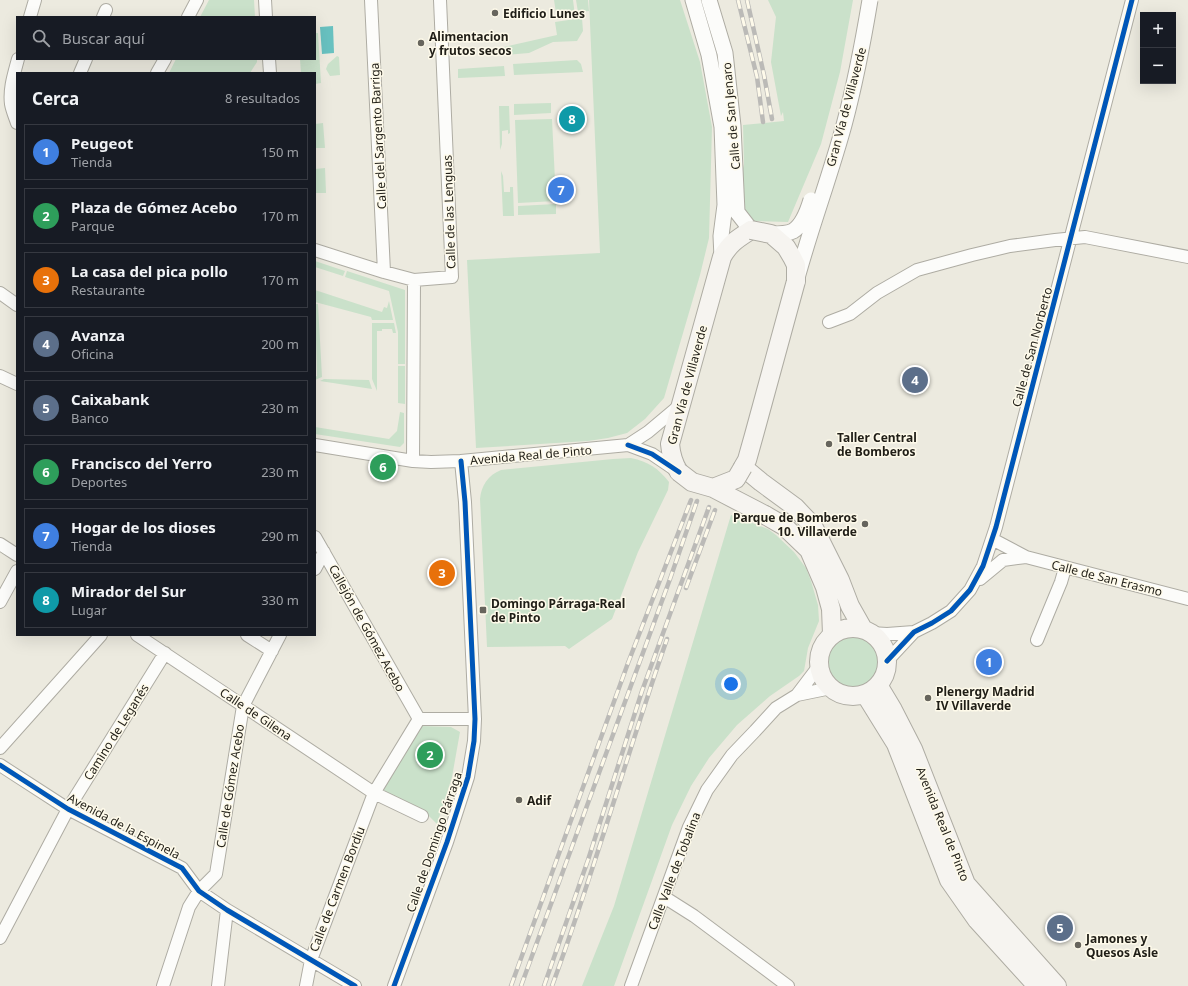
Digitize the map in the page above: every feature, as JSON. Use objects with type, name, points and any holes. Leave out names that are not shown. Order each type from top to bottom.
[{"type":"main road","name":"Gran Vía de Villaverde","points":[[679,472],[670,453],[670,444],[722,257],[734,240],[750,230],[771,234],[786,248],[792,257],[796,265],[796,281],[754,436],[746,460],[736,479],[713,488]]},
{"type":"main road","points":[[743,467],[795,508],[813,526],[840,580],[850,606],[867,631],[883,644],[887,661],[886,672],[872,689],[856,696],[842,694],[831,688],[823,678],[819,666],[820,654],[824,643],[832,634],[847,628],[867,631]]},
{"type":"main road","points":[[679,472],[692,482],[713,488],[737,499],[784,526],[809,550],[825,586],[831,609],[832,634]]},
{"type":"main road","name":"Avenida Real de Pinto","points":[[872,689],[896,744],[949,880],[977,920],[1037,986]]},
{"type":"main road","name":"Avenida Real de Pinto","points":[[872,689],[893,710],[913,750],[966,884],[1057,986]]},
{"type":"street","points":[[30,16],[35,0]]},
{"type":"street","points":[[189,16],[197,0]]},
{"type":"street","points":[[265,0],[266,16]]},
{"type":"street","name":"Calle del Sargento Barriga","points":[[371,0],[384,272]]},
{"type":"street","name":"Calle de las Lenguas","points":[[414,280],[452,277],[440,0]]},
{"type":"street","name":"Calle de San Jenaro","points":[[693,0],[728,126],[725,205],[721,238],[722,257]]},
{"type":"street","name":"Calle de San Jenaro","points":[[709,0],[725,53],[728,126],[737,212],[750,230]]},
{"type":"street","name":"Gran Vía de Villaverde","points":[[771,234],[794,230],[802,222],[806,214],[833,130],[845,85],[862,0]]},
{"type":"street","name":"Gran Vía de Villaverde","points":[[796,281],[844,125],[860,60],[870,0]]},
{"type":"street","name":"Calle de San Norberto","points":[[867,631],[887,634],[914,632],[932,624],[951,611],[967,594],[984,566],[1071,239],[1132,0]]},
{"type":"street","points":[[16,120],[11,106],[11,91],[13,76],[18,60]]},
{"type":"street","points":[[80,72],[86,60]]},
{"type":"street","points":[[158,72],[164,60]]},
{"type":"street","points":[[269,60],[270,72]]},
{"type":"street","points":[[829,322],[850,314],[877,293],[917,270],[972,254],[1010,246],[1086,237],[1188,257]]},
{"type":"street","points":[[316,250],[414,280],[412,461]]},
{"type":"street","points":[[0,294],[16,304]]},
{"type":"street","points":[[0,376],[16,384]]},
{"type":"street","name":"Avenida Real de Pinto","points":[[628,445],[648,432],[680,406]]},
{"type":"street","name":"Avenida Real de Pinto","points":[[316,445],[412,461],[431,462],[461,461],[628,445],[652,454],[679,472]]},
{"type":"street","name":"Calle de Domingo Párraga","points":[[394,986],[447,842],[468,777],[474,741],[475,719],[465,502],[461,461]]},
{"type":"street","name":"Callejón de Gómez Acebo","points":[[316,539],[419,719]]},
{"type":"street","name":"Calle de San Erasmo","points":[[992,539],[1026,557],[1188,599]]},
{"type":"street","points":[[0,544],[16,554]]},
{"type":"street","points":[[316,567],[324,552]]},
{"type":"street","name":"Calle de San Erasmo","points":[[975,583],[1003,560],[1026,557]]},
{"type":"street","points":[[1037,640],[1061,582],[1065,568]]},
{"type":"street","points":[[0,602],[16,573]]},
{"type":"street","name":"Calle de San Norberto","points":[[887,661],[914,632]]},
{"type":"street","points":[[0,748],[100,636]]},
{"type":"street","name":"Calle de Gilena","points":[[140,636],[374,793],[422,816]]},
{"type":"street","points":[[249,636],[272,651]]},
{"type":"street","name":"Calle de Gómez Acebo","points":[[163,986],[188,907],[199,891],[216,874],[243,706],[280,636]]},
{"type":"street","name":"Camino de Leganés","points":[[0,938],[68,809],[165,653]]},
{"type":"street","name":"Calle Valle de Tobalina","points":[[797,696],[819,666]]},
{"type":"street","name":"Calle Valle de Tobalina","points":[[631,986],[689,827],[707,790],[732,755],[776,708],[797,696],[831,688]]},
{"type":"street","points":[[419,719],[475,719]]},
{"type":"street","name":"Calle de Carmen Bordiu","points":[[306,986],[311,960],[374,793],[419,719]]},
{"type":"street","name":"Avenida de la Espinela","points":[[0,765],[68,809],[182,868],[199,891],[227,910],[355,986]]},
{"type":"street","points":[[664,897],[694,916],[788,986]]},
{"type":"street","points":[[218,986],[227,910]]},
{"type":"green space","points":[[209,0],[254,0],[255,16],[201,16]]},
{"type":"green space","points":[[554,0],[573,0],[575,16],[557,19]]},
{"type":"green space","points":[[576,0],[588,0],[589,11],[578,12]]},
{"type":"green space","points":[[589,0],[680,0],[700,62],[712,127],[709,238],[700,275],[664,398],[645,419],[627,433],[588,441],[476,448],[467,260],[600,253]]},
{"type":"green space","points":[[768,0],[853,0],[840,72],[821,144],[788,222],[753,221],[743,206],[736,200],[744,164],[743,125],[784,121],[783,112],[781,116],[771,62],[776,17]]},
{"type":"green space","points":[[582,18],[583,31],[577,41],[553,42],[529,53],[505,55],[504,47],[557,35],[555,22]]},
{"type":"green space","points":[[316,33],[318,33],[321,83],[316,84],[316,72],[301,72],[300,60],[316,60]]},
{"type":"green space","points":[[337,56],[339,57],[340,75],[330,76],[326,69],[328,64]]},
{"type":"green space","points":[[176,60],[257,60],[251,72],[170,72]]},
{"type":"green space","points":[[577,60],[581,64],[583,72],[514,75],[513,64]]},
{"type":"green space","points":[[504,66],[505,76],[458,78],[458,69]]},
{"type":"green space","points":[[551,103],[551,113],[514,115],[514,104]]},
{"type":"green space","points":[[499,106],[509,106],[510,133],[508,134],[508,130],[502,131],[502,144],[500,150]]},
{"type":"green space","points":[[552,119],[556,201],[518,203],[515,120]]},
{"type":"green space","points":[[323,123],[325,148],[316,148],[316,124]]},
{"type":"green space","points":[[325,168],[326,193],[316,193],[316,169]]},
{"type":"green space","points":[[501,171],[503,176],[504,192],[510,192],[510,187],[513,187],[514,216],[503,216]]},
{"type":"green space","points":[[556,204],[556,214],[518,215],[518,206]]},
{"type":"green space","points":[[316,261],[345,271],[343,276],[316,267]]},
{"type":"green space","points":[[347,271],[405,290],[405,364],[398,364],[398,332],[389,291],[345,277]]},
{"type":"green space","points":[[316,290],[382,312],[384,307],[387,308],[389,301],[393,320],[372,320],[371,317],[316,302]]},
{"type":"green space","points":[[316,304],[318,304],[322,377],[316,380]]},
{"type":"green space","points":[[372,323],[394,323],[396,333],[393,333],[392,329],[382,329],[382,331],[377,331],[377,391],[372,379]]},
{"type":"green space","points":[[398,366],[405,366],[405,404],[398,403]]},
{"type":"green space","points":[[324,379],[369,380],[372,389],[320,381]]},
{"type":"green space","points":[[400,412],[404,413],[404,443],[400,447],[316,434],[316,427],[389,439],[397,431]]},
{"type":"green space","points":[[631,458],[643,461],[653,466],[669,482],[668,490],[638,552],[612,619],[569,649],[565,646],[487,647],[480,499],[484,485],[489,478],[501,470]]},
{"type":"green space","points":[[731,515],[768,529],[794,552],[806,568],[818,605],[819,621],[808,648],[804,671],[770,696],[737,725],[709,758],[691,786],[672,825],[614,986],[582,986],[614,906]]},
{"type":"green space","points":[[850,635],[860,635],[870,639],[878,647],[882,657],[882,667],[878,677],[870,685],[860,689],[850,689],[840,685],[832,677],[828,667],[828,657],[832,647],[840,639]]},
{"type":"green space","points":[[420,726],[451,727],[460,732],[452,777],[437,824],[426,813],[383,790]]},
{"type":"water","points":[[333,26],[334,53],[322,54],[320,27]]},
{"type":"railway","points":[[738,0],[757,77],[763,122]]},
{"type":"railway","points":[[747,0],[764,75],[772,119]]},
{"type":"railway","points":[[511,986],[628,663],[691,500]]},
{"type":"railway","points":[[521,986],[670,579],[697,501]]},
{"type":"railway","points":[[544,986],[588,860],[642,691],[709,507]]},
{"type":"railway","points":[[686,588],[715,510]]},
{"type":"railway","points":[[552,986],[582,900],[667,639]]},
{"type":"cycle path","points":[[887,661],[914,632],[951,611],[970,590],[983,566],[996,527],[1132,0]]},
{"type":"cycle path","points":[[628,445],[652,454],[679,472]]},
{"type":"cycle path","points":[[394,986],[447,842],[468,777],[474,741],[475,719],[465,502],[461,461]]},
{"type":"cycle path","points":[[0,765],[68,809],[182,868],[199,891],[227,910],[355,986]]},
{"type":"place","name":"Edificio Lunes","points":[[495,13]]},
{"type":"place","name":"Alimentacion y frutos secos","points":[[421,43]]},
{"type":"place","name":"Mirador del Sur","points":[[572,119]]},
{"type":"place","name":"Hogar de los dioses","points":[[561,190]]},
{"type":"place","name":"Avanza","points":[[915,380]]},
{"type":"place","name":"Taller Central de Bomberos","points":[[829,444]]},
{"type":"place","name":"Francisco del Yerro","points":[[383,467]]},
{"type":"place","name":"Parque de Bomberos 10. Villaverde","points":[[865,524]]},
{"type":"place","name":"La casa del pica pollo","points":[[442,573]]},
{"type":"place","name":"Domingo Párraga-Real de Pinto","points":[[483,610]]},
{"type":"place","name":"Peugeot","points":[[989,662]]},
{"type":"place","name":"Plenergy Madrid IV Villaverde","points":[[928,698]]},
{"type":"place","name":"Plaza de Gómez Acebo","points":[[430,755]]},
{"type":"place","name":"Adif","points":[[519,800]]},
{"type":"place","name":"Caixabank","points":[[1060,928]]},
{"type":"place","name":"Jamones y Quesos Asle","points":[[1078,945]]}]
